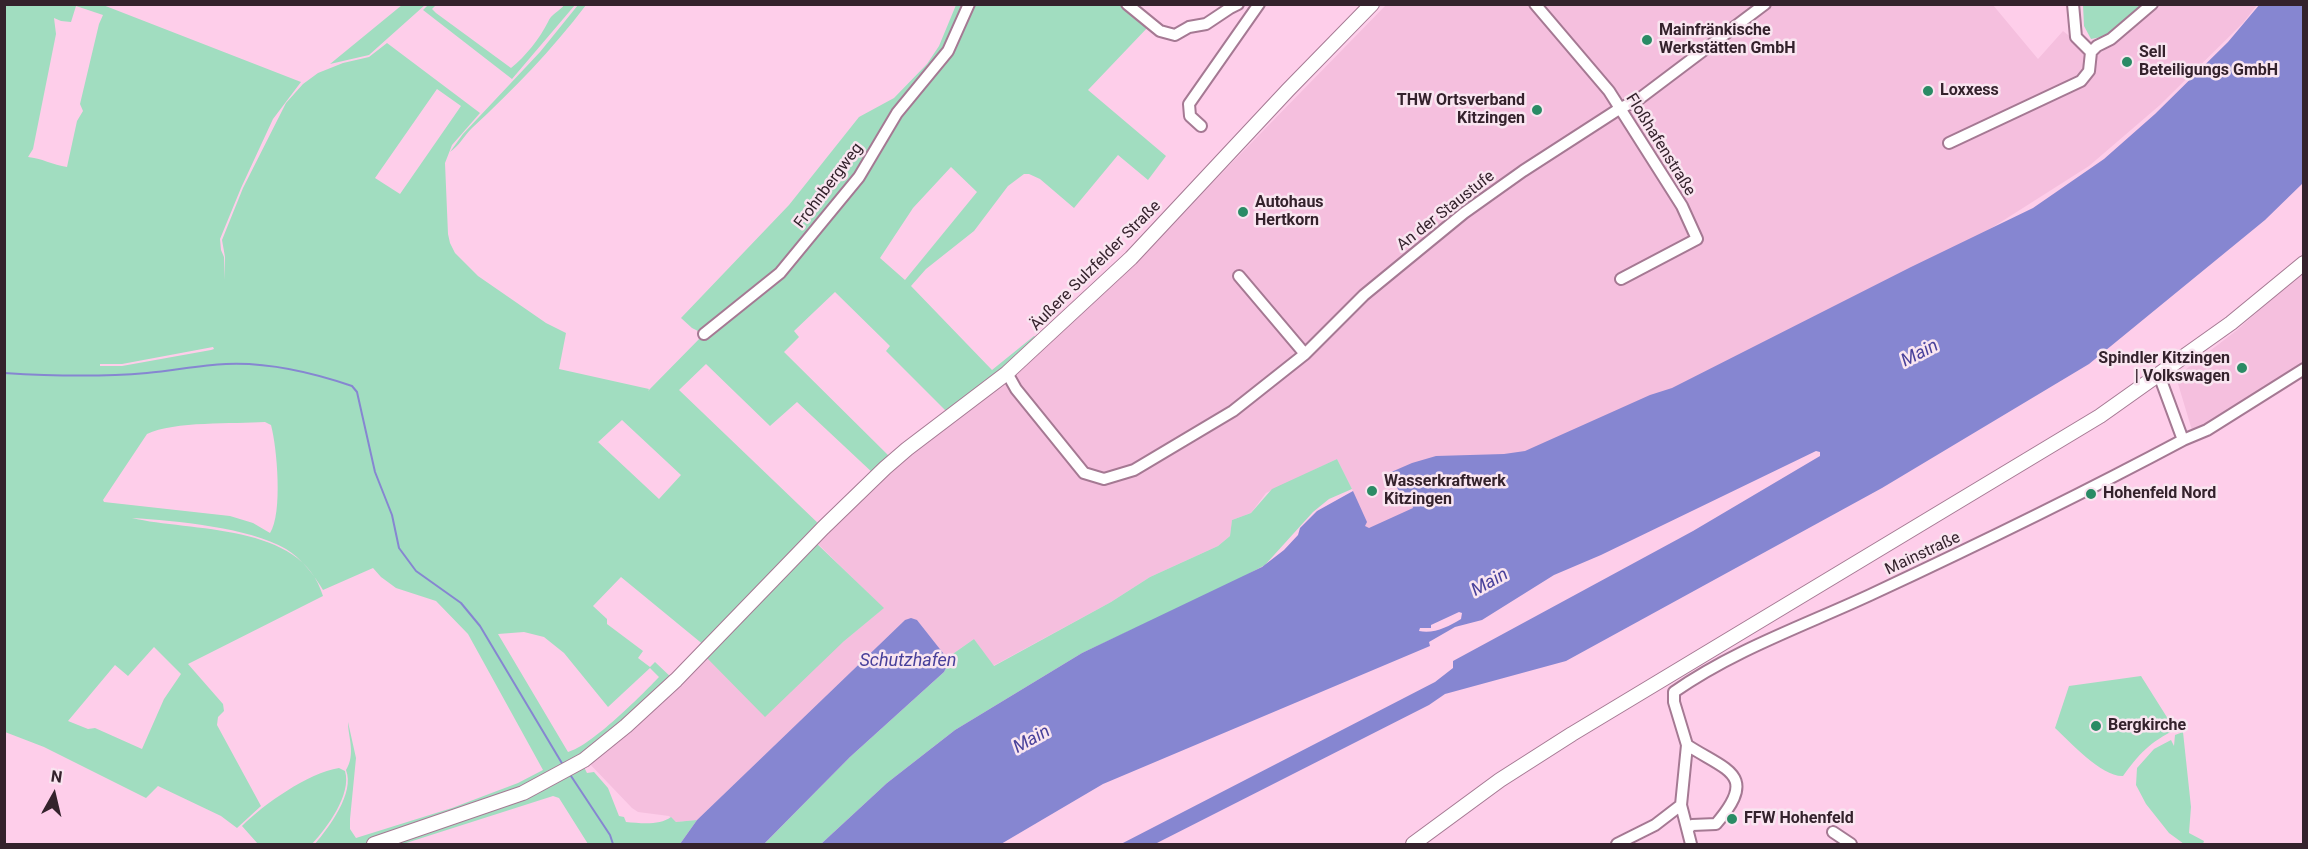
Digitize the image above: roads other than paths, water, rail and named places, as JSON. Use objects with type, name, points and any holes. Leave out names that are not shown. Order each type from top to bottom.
[{"type":"main road","name":"Äußere Sulzfelder Straße","points":[[374,844],[503,801],[546,782],[584,760],[626,726],[676,680],[823,528],[907,449],[1007,373],[1131,258],[1372,4]]},
{"type":"main road","points":[[1413,844],[1500,780],[1572,734],[2084,427],[2231,323],[2304,263]]},
{"type":"street","name":"Frohnbergweg","points":[[704,334],[780,273],[859,177],[897,112],[948,51],[969,4]]},
{"type":"street","points":[[1127,4],[1160,31],[1167,35],[1175,35],[1189,27],[1206,24],[1238,4]]},
{"type":"street","points":[[1201,126],[1190,116],[1189,104],[1259,4]]},
{"type":"street","name":"Floßhafenstraße","points":[[1535,4],[1608,91],[1682,206],[1697,239],[1621,279]]},
{"type":"street","name":"An der Staustufe","points":[[1007,373],[1016,388],[1078,467],[1091,476],[1104,479],[1134,470],[1233,411],[1305,354],[1359,300],[1464,213],[1523,171],[1619,109],[1639,99],[1765,4]]},
{"type":"street","points":[[2073,4],[2076,37],[2091,52]]},
{"type":"street","points":[[1949,143],[2081,81],[2089,70],[2091,52],[2111,39],[2152,4]]},
{"type":"street","points":[[1239,276],[1305,354]]},
{"type":"street","name":"Mainstraße","points":[[1687,745],[1674,702],[1674,692],[1698,676],[1750,648],[1964,551],[2097,486],[2183,440],[2207,430],[2304,369]]},
{"type":"street","points":[[2159,375],[2183,440]]},
{"type":"street","points":[[1688,829],[1692,825],[1716,824],[1724,815],[1738,787],[1732,772],[1687,745],[1681,805],[1691,844]]},
{"type":"street","points":[[1617,844],[1656,825],[1681,805]]},
{"type":"street","points":[[1833,832],[1851,844]]},
{"type":"water","name":"Main","points":[[2260,4],[2303,5],[2303,183],[2265,220],[2089,364],[1882,488],[1566,661],[1445,694],[1429,705],[1155,844],[1121,844],[1435,682],[1453,668],[1453,661],[1693,531],[1820,456],[1820,452],[1816,451],[1601,555],[1554,575],[1482,620],[1455,627],[1429,642],[1430,646],[1103,784],[1001,844],[821,844],[887,783],[955,730],[1082,653],[1262,567],[1284,550],[1298,535],[1300,528],[1317,511],[1353,491],[1367,522],[1365,526],[1369,528],[1413,508],[1411,502],[1405,502],[1389,473],[1436,456],[1504,454],[1525,451],[1650,395],[1672,388],[2033,208],[2104,159],[2155,114],[2228,42]],"holes":[[[1459,612],[1462,613],[1461,619],[1446,627],[1430,632],[1419,631],[1420,628],[1431,628],[1431,625]]]},
{"type":"water","name":"Schutzhafen","points":[[911,618],[917,620],[947,658],[948,664],[944,672],[850,757],[764,844],[680,844],[697,820],[905,620]]},
{"type":"waterway","points":[[4,373],[112,375],[242,364],[290,369],[352,386],[357,392],[375,472],[392,515],[399,548],[416,571],[461,603],[480,626],[563,765]]},
{"type":"waterway","points":[[571,776],[610,835],[613,844]]},
{"type":"place","name":"Mainfränkische Werkstätten GmbH","points":[[1647,40]]},
{"type":"place","name":"Sell Beteiligungs GmbH","points":[[2127,62]]},
{"type":"place","name":"Loxxess","points":[[1928,91]]},
{"type":"place","name":"THW Ortsverband Kitzingen","points":[[1537,110]]},
{"type":"place","name":"Autohaus Hertkorn","points":[[1243,212]]},
{"type":"place","name":"Spindler Kitzingen | Volkswagen","points":[[2242,368]]},
{"type":"place","name":"Wasserkraftwerk Kitzingen","points":[[1372,491]]},
{"type":"place","name":"Hohenfeld Nord","points":[[2091,494]]},
{"type":"place","name":"Bergkirche","points":[[2096,726]]},
{"type":"place","name":"FFW Hohenfeld","points":[[1732,819]]}]
